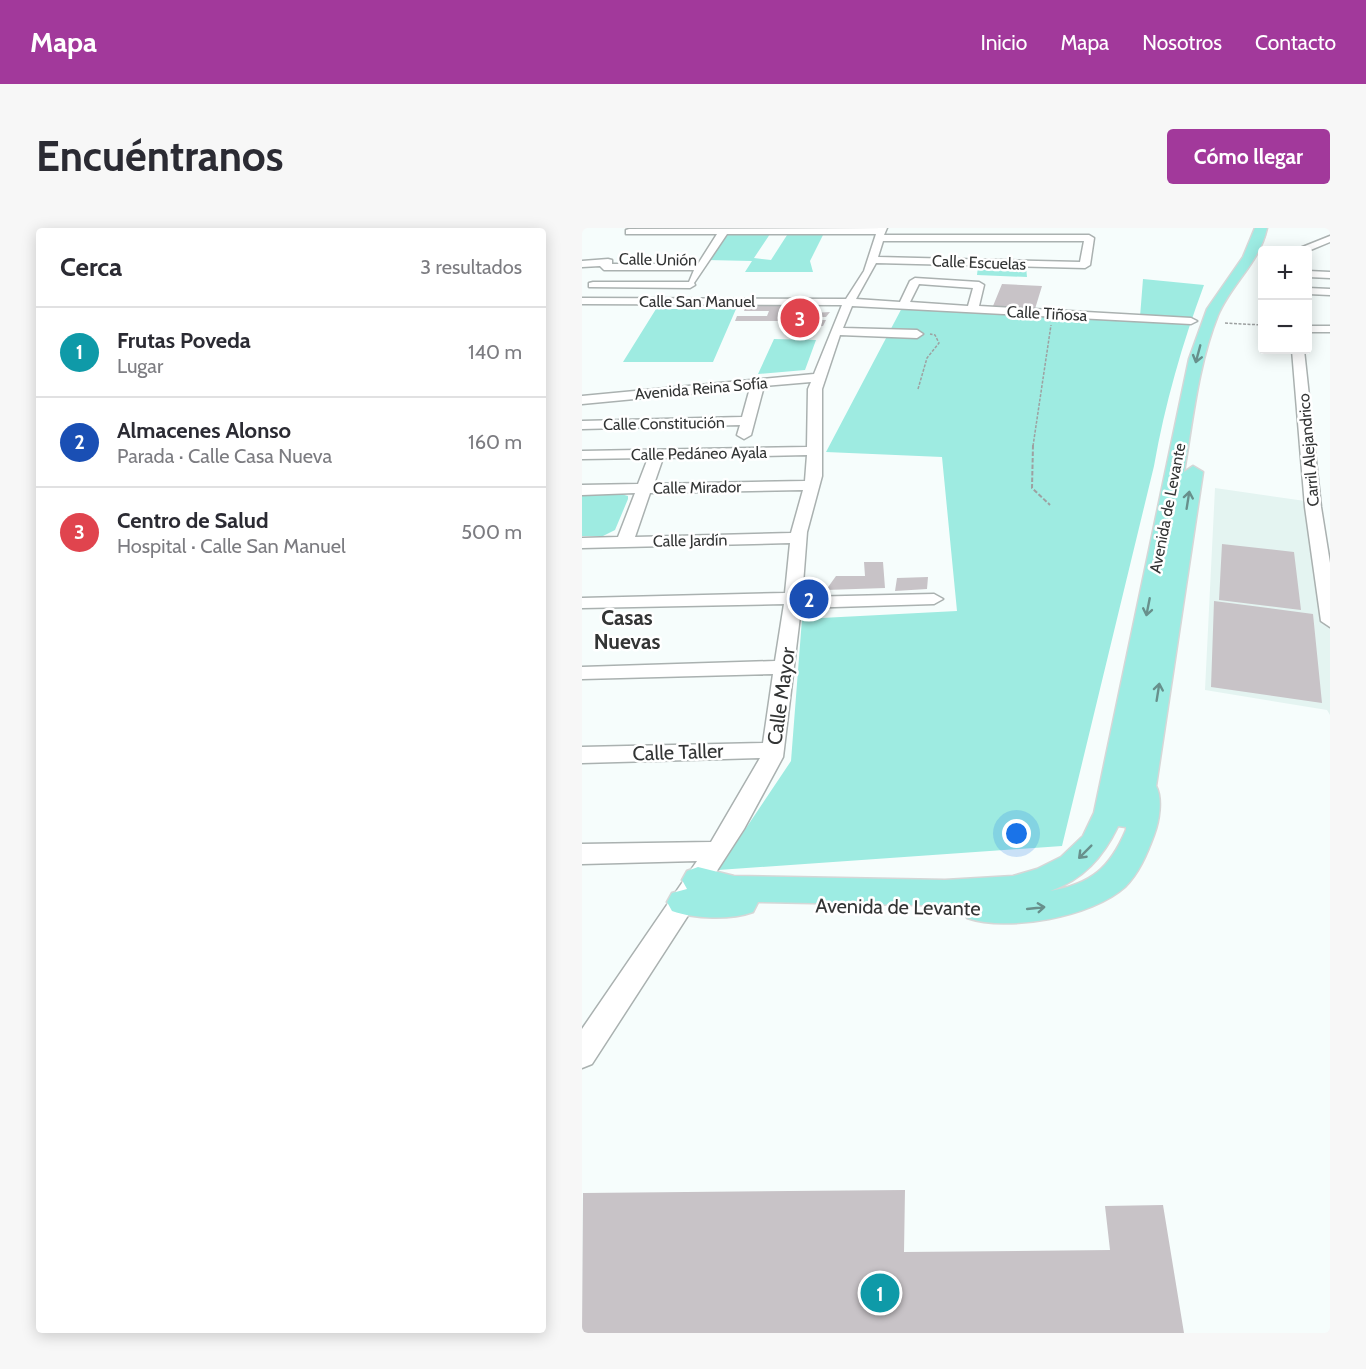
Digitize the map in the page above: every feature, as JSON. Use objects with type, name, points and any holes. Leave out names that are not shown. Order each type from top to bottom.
[{"type":"main road","name":"Avenida de Levante","points":[[691,891],[735,889],[971,894],[1005,891],[1048,878],[1081,857],[1102,831],[1111,801],[1194,368],[1208,322],[1227,286],[1253,249],[1261,228]]},
{"type":"main road","name":"Avenida de Levante","points":[[1266,246],[1272,228]]},
{"type":"main road","name":"Avenida de Levante","points":[[1111,801],[1111,808],[1120,816],[1136,813],[1210,370],[1222,323],[1240,288],[1258,261]]},
{"type":"main road","name":"Avenida de Levante","points":[[691,891],[1014,909],[1066,903],[1086,895],[1110,880],[1135,851],[1143,825],[1148,750]]},
{"type":"street","points":[[629,233],[777,229],[880,232],[1003,246],[1089,238],[1085,250],[1073,250]]},
{"type":"street","points":[[682,301],[704,263],[710,245],[725,230]]},
{"type":"street","name":"Calle Mayor","points":[[582,1054],[718,851],[765,774],[774,750],[799,538],[812,485],[816,451],[815,395],[835,331],[849,302],[868,274],[880,232]]},
{"type":"street","points":[[1311,246],[1330,239]]},
{"type":"street","points":[[958,246],[1061,249]]},
{"type":"street","name":"Calle Escuelas","points":[[873,260],[1003,246],[1085,265],[1085,250]]},
{"type":"street","points":[[1312,251],[1330,252]]},
{"type":"street","points":[[582,264],[609,260],[704,263]]},
{"type":"street","points":[[582,302],[609,260]]},
{"type":"street","points":[[1312,274],[1330,275]]},
{"type":"street","points":[[904,304],[915,281],[979,285],[973,309]]},
{"type":"street","points":[[593,285],[690,285]]},
{"type":"street","points":[[1312,291],[1330,292]]},
{"type":"street","name":"Calle San Manuel","points":[[582,302],[904,304]]},
{"type":"street","name":"Calle Tiñosa","points":[[904,304],[1191,321]]},
{"type":"street","points":[[1312,328],[1330,328]]},
{"type":"street","points":[[835,331],[917,334]]},
{"type":"street","name":"Carril Alejandrico","points":[[1298,354],[1313,507],[1330,621]]},
{"type":"street","name":"Avenida Reina Sofía","points":[[582,400],[674,407],[758,383],[819,377]]},
{"type":"street","points":[[740,452],[746,421],[758,383]]},
{"type":"street","name":"Calle Constitución","points":[[582,425],[674,407],[746,421]]},
{"type":"street","name":"Calle Pedáneo Ayala","points":[[582,455],[816,451]]},
{"type":"street","points":[[625,542],[657,453]]},
{"type":"street","name":"Calle Mirador","points":[[582,490],[812,485]]},
{"type":"street","name":"Calle Jardín","points":[[582,543],[799,538]]},
{"type":"street","points":[[582,603],[934,599]]},
{"type":"street","points":[[582,673],[785,667]]},
{"type":"street","name":"Calle Taller","points":[[582,755],[774,750]]},
{"type":"street","points":[[582,854],[718,851]]},
{"type":"path","points":[[1050,505],[1032,488],[1031,458],[1041,388],[1050,347],[1051,313]]},
{"type":"path","points":[[917,334],[935,335],[939,343],[927,358],[918,389]]},
{"type":"shaded area","points":[[725,231],[772,231],[754,258],[771,260],[789,232],[825,231],[810,261],[813,272],[745,272],[752,261],[707,260]]},
{"type":"shaded area","points":[[978,266],[1026,267],[1027,277],[977,275]]},
{"type":"shaded area","points":[[1143,279],[1204,285],[1188,329],[1169,397],[1062,846],[718,870],[791,761],[802,619],[957,611],[942,457],[826,452],[904,304],[1140,317]]},
{"type":"shaded area","points":[[656,309],[736,309],[713,362],[623,362]]},
{"type":"shaded area","points":[[774,339],[816,340],[805,370],[758,374]]},
{"type":"shaded area","points":[[1215,488],[1312,502],[1330,561],[1330,715],[1327,710],[1205,690]]},
{"type":"shaded area","points":[[621,494],[628,496],[628,499],[615,530],[603,536],[582,536],[582,495]]},
{"type":"building","points":[[1002,284],[1042,286],[1035,309],[993,306]]},
{"type":"building","points":[[746,306],[788,306],[783,321],[735,321],[737,316],[767,316],[769,311],[744,311]]},
{"type":"building","points":[[830,312],[826,317],[807,317],[806,320],[826,320],[823,326],[791,324],[795,314]]},
{"type":"building","points":[[1222,544],[1294,552],[1301,610],[1219,600]]},
{"type":"building","points":[[864,562],[883,562],[885,588],[826,590],[836,576],[865,576]]},
{"type":"building","points":[[928,577],[927,589],[895,591],[897,578]]},
{"type":"building","points":[[1214,601],[1313,614],[1322,703],[1211,687]]},
{"type":"building","points":[[905,1190],[904,1252],[1110,1250],[1105,1206],[1163,1205],[1184,1333],[582,1333],[583,1193]]},
{"type":"place","name":"Centro de Salud","points":[[800,318]]},
{"type":"place","name":"Almacenes Alonso","points":[[809,599]]},
{"type":"place","name":"Frutas Poveda","points":[[880,1293]]},
{"type":"district","name":"Casas Nuevas","points":[[627,630]]}]
